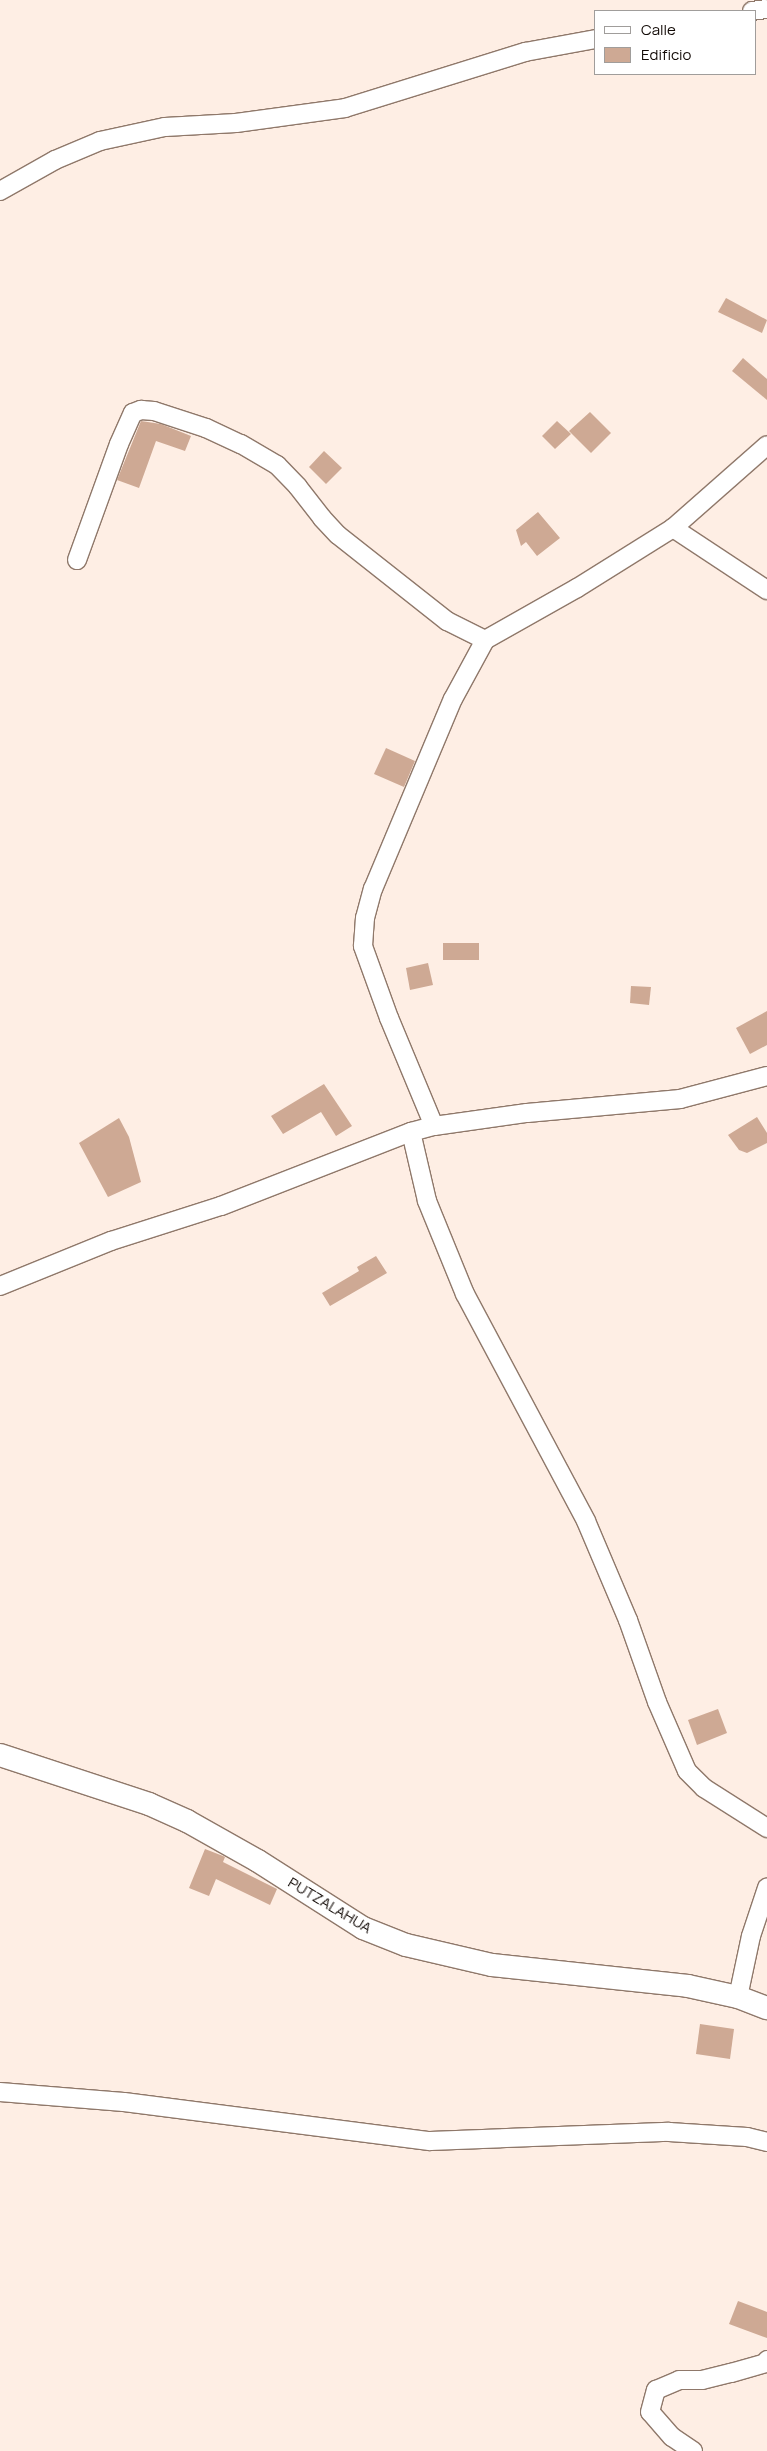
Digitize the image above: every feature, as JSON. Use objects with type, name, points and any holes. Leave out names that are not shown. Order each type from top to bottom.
[{"type":"street","points":[[0,191],[55,160],[100,140],[165,128],[236,123],[345,108],[525,52],[594,39]]},
{"type":"street","points":[[76,560],[119,444],[133,413],[141,410],[154,411],[206,428],[241,444],[277,464],[338,535],[447,621],[485,640]]},
{"type":"street","points":[[434,1126],[389,1018],[363,946],[365,918],[373,889],[454,699],[485,640],[577,588],[673,528],[767,445]]},
{"type":"street","points":[[673,528],[767,590]]},
{"type":"street","points":[[0,1286],[111,1242],[221,1206],[411,1132],[434,1126],[527,1113],[680,1099],[767,1076]]},
{"type":"street","points":[[411,1132],[427,1201],[465,1294],[586,1521],[628,1620],[658,1702],[688,1771],[704,1788],[767,1828]]},
{"type":"street","name":"PUTZALAHUA","points":[[0,1756],[149,1804],[187,1821],[258,1861],[363,1928],[406,1945],[492,1965],[688,1986],[738,1997],[767,2008]]},
{"type":"street","points":[[738,1997],[751,1936],[767,1888]]},
{"type":"street","points":[[0,2092],[124,2102],[430,2141],[669,2132],[747,2137],[767,2142]]},
{"type":"street","points":[[693,2451],[672,2437],[650,2412],[656,2390],[679,2380],[702,2380],[766,2363],[767,2360]]},
{"type":"building","points":[[726,298],[767,320],[762,333],[718,312]]},
{"type":"building","points":[[743,358],[767,379],[767,400],[732,371]]},
{"type":"building","points":[[590,412],[611,433],[591,453],[569,431]]},
{"type":"building","points":[[141,421],[161,424],[191,436],[185,451],[156,441],[139,488],[117,480]]},
{"type":"building","points":[[557,421],[571,434],[555,449],[542,436]]},
{"type":"building","points":[[324,451],[342,468],[326,484],[309,467]]},
{"type":"building","points":[[538,512],[560,538],[537,556],[526,542],[521,546],[516,530]]},
{"type":"building","points":[[386,748],[415,761],[404,787],[374,774]]},
{"type":"building","points":[[443,943],[479,943],[479,960],[443,960]]},
{"type":"building","points":[[428,963],[433,985],[410,990],[406,968]]},
{"type":"building","points":[[631,986],[651,987],[649,1005],[630,1003]]},
{"type":"building","points":[[767,1011],[767,1045],[750,1054],[736,1028]]},
{"type":"building","points":[[324,1084],[352,1126],[336,1136],[321,1112],[283,1134],[271,1116]]},
{"type":"building","points":[[757,1117],[767,1133],[767,1143],[747,1153],[739,1150],[728,1135]]},
{"type":"building","points":[[119,1118],[129,1137],[141,1182],[108,1197],[79,1143]]},
{"type":"building","points":[[376,1256],[387,1273],[330,1306],[322,1293],[359,1271],[357,1267]]},
{"type":"building","points":[[718,1709],[727,1733],[697,1745],[688,1720]]},
{"type":"building","points":[[205,1849],[225,1857],[223,1862],[277,1889],[270,1905],[216,1879],[209,1896],[189,1888]]},
{"type":"building","points":[[700,2024],[734,2029],[730,2059],[696,2054]]},
{"type":"building","points":[[738,2301],[767,2312],[767,2338],[729,2324]]}]
